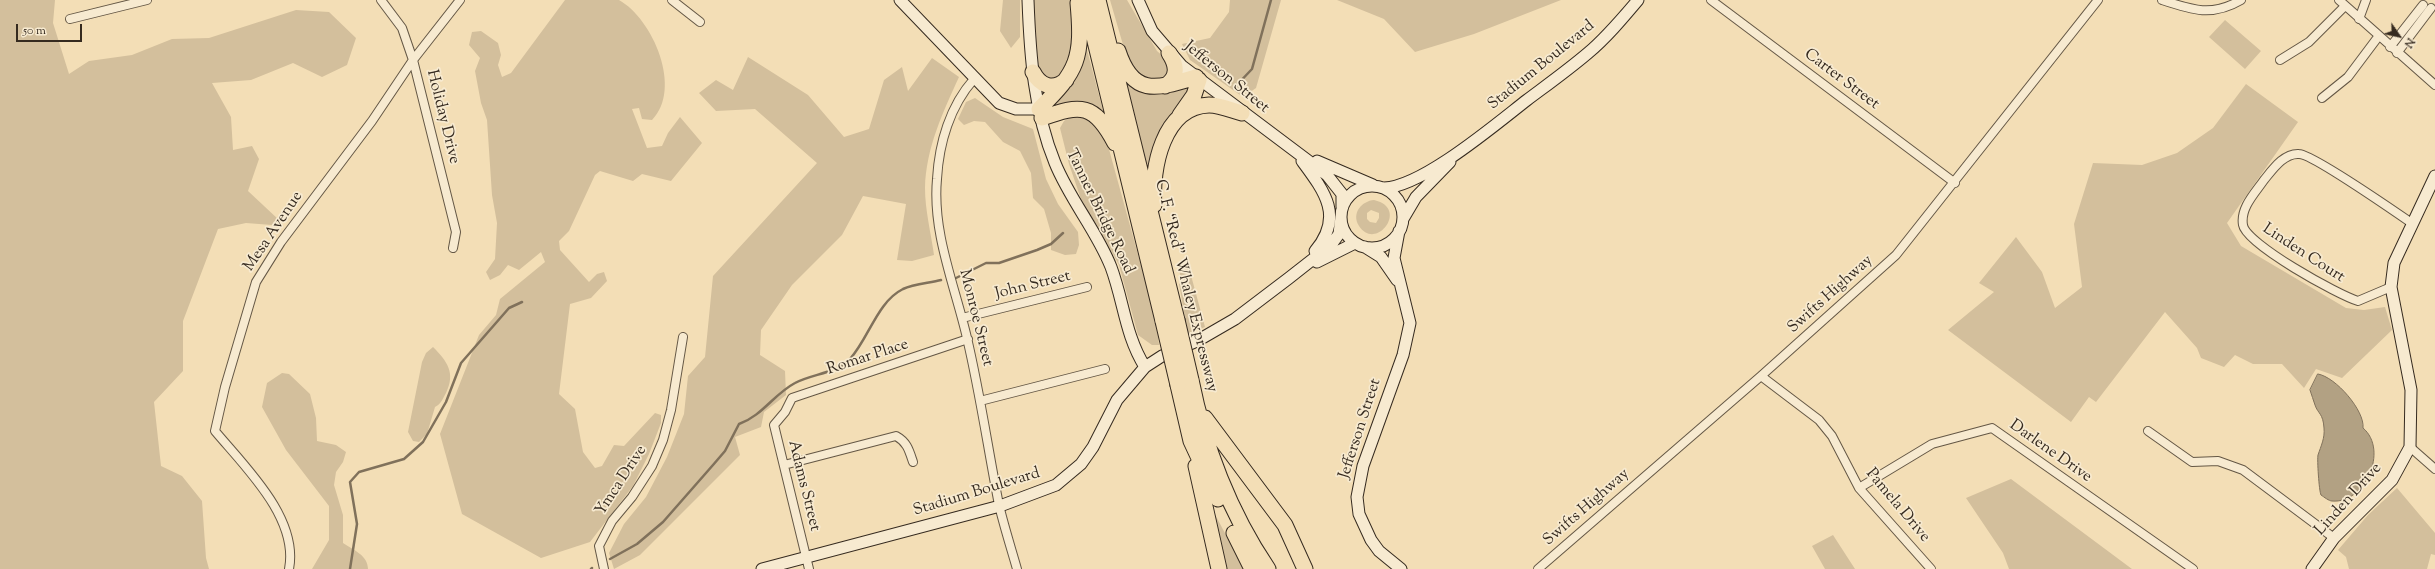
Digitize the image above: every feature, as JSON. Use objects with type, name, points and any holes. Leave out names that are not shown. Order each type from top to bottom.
[{"type":"highway","points":[[1040,113],[1068,78],[1080,50],[1077,0]]},
{"type":"highway","name":"C. F. “Red” Whaley Expressway","points":[[1085,0],[1123,159],[1170,321]]},
{"type":"highway","points":[[1099,0],[1128,74],[1144,86],[1154,88],[1197,79],[1194,95],[1166,136],[1155,168],[1153,195],[1157,244]]},
{"type":"highway","name":"C. F. “Red” Whaley Expressway","points":[[1099,0],[1157,244],[1170,321],[1184,383],[1191,441],[1252,569]]},
{"type":"highway","points":[[1165,86],[1171,82],[1176,70],[1175,62],[1169,53]]},
{"type":"highway","points":[[1032,72],[1036,79],[1048,86],[1061,84],[1068,78]]},
{"type":"highway","points":[[1180,116],[1193,108],[1209,105],[1242,113]]},
{"type":"highway","points":[[1040,113],[1072,108],[1087,110],[1102,122],[1123,159]]},
{"type":"highway","name":"C. F. “Red” Whaley Expressway","points":[[1184,383],[1195,404],[1220,479],[1250,543],[1268,569]]},
{"type":"highway","points":[[1195,404],[1241,468],[1285,524],[1305,569]]},
{"type":"highway","points":[[1191,441],[1219,569]]},
{"type":"main road","points":[[900,0],[990,96],[1008,107],[1040,113]]},
{"type":"main road","name":"Tanner Bridge Road","points":[[1028,0],[1032,72],[1040,113],[1055,163],[1110,266],[1129,339],[1144,367]]},
{"type":"main road","name":"Jefferson Street","points":[[1138,0],[1152,31],[1169,53],[1197,79],[1295,150]]},
{"type":"main road","name":"Stadium Boulevard","points":[[1460,152],[1588,53],[1617,25],[1638,0]]},
{"type":"main road","points":[[1295,150],[1379,187],[1399,201],[1402,211],[1401,226]]},
{"type":"main road","points":[[1289,278],[1331,245],[1339,234],[1342,194],[1335,183],[1295,150]]},
{"type":"main road","points":[[1295,150],[1322,188],[1330,223],[1329,232],[1324,242],[1302,267]]},
{"type":"main road","points":[[1402,287],[1381,257],[1360,245],[1342,228],[1341,212],[1354,191],[1364,187],[1394,188],[1406,184],[1460,152]]},
{"type":"main road","points":[[1289,278],[1360,245],[1385,245],[1393,239],[1416,197],[1460,152]]},
{"type":"main road","name":"Linden Drive","points":[[2312,569],[2334,538],[2392,480],[2410,447],[2411,390],[2391,286],[2394,263],[2435,176]]},
{"type":"main road","name":"Jefferson Street","points":[[1401,226],[1394,258],[1410,323],[1407,340],[1363,466],[1357,497],[1359,514],[1371,540],[1379,551],[1401,569]]},
{"type":"main road","name":"Stadium Boulevard","points":[[762,569],[1000,506],[1056,485],[1081,464],[1094,447],[1117,400],[1144,367],[1162,356],[1197,341],[1235,319],[1289,278]]},
{"type":"street","points":[[70,19],[147,0]]},
{"type":"street","name":"Holiday Drive","points":[[380,0],[402,28],[413,60],[456,232],[453,248]]},
{"type":"street","name":"Mesa Avenue","points":[[289,569],[291,557],[286,528],[268,496],[215,430],[225,387],[256,282],[281,242],[372,121],[413,60],[460,0]]},
{"type":"street","points":[[672,0],[700,22]]},
{"type":"street","name":"Carter Street","points":[[1710,0],[1955,183]]},
{"type":"street","name":"Swifts Highway","points":[[1538,569],[1761,376],[1896,255],[1955,183],[2098,0]]},
{"type":"street","points":[[2162,0],[2205,12],[2224,10],[2241,0]]},
{"type":"street","points":[[2359,19],[2366,0]]},
{"type":"street","points":[[2280,60],[2309,42],[2342,3],[2378,37],[2435,85]]},
{"type":"street","points":[[2390,47],[2423,5]]},
{"type":"street","points":[[2397,53],[2432,8]]},
{"type":"street","points":[[2322,98],[2348,76],[2378,37]]},
{"type":"street","name":"Monroe Street","points":[[974,79],[962,93],[950,118],[937,179],[937,214],[942,240],[968,339],[1000,506],[1017,569]]},
{"type":"street","name":"Linden Court","points":[[2391,286],[2358,301],[2344,296],[2294,268],[2248,236],[2243,226],[2242,214],[2250,199],[2273,168],[2289,155],[2301,154],[2357,187],[2413,224]]},
{"type":"street","name":"John Street","points":[[962,318],[1088,287]]},
{"type":"street","name":"Ymca Drive","points":[[604,569],[599,546],[612,521],[632,497],[652,466],[663,440],[671,410],[682,337]]},
{"type":"street","name":"Romar Place","points":[[785,412],[792,398],[968,339]]},
{"type":"street","points":[[980,401],[1104,369]]},
{"type":"street","name":"Pamela Drive","points":[[1761,376],[1819,420],[1832,436],[1859,488],[1931,569]]},
{"type":"street","name":"Adams Street","points":[[785,412],[774,425],[809,569]]},
{"type":"street","name":"Darlene Drive","points":[[1859,488],[1932,444],[1992,428],[2193,569]]},
{"type":"street","points":[[2148,431],[2192,462],[2218,461],[2243,470],[2334,538]]},
{"type":"street","points":[[784,465],[896,436],[903,440],[908,446],[913,462]]},
{"type":"street","points":[[2410,447],[2435,469]]},
{"type":"shaded area","points":[[0,0],[55,0],[53,23],[69,74],[89,61],[132,55],[172,39],[209,38],[296,10],[329,12],[356,38],[347,65],[322,77],[293,63],[251,80],[212,83],[231,117],[233,150],[252,146],[259,159],[248,191],[279,220],[272,225],[246,223],[218,229],[183,321],[183,371],[154,402],[161,466],[182,476],[202,501],[206,558],[209,569],[0,569]]},
{"type":"shaded area","points":[[565,0],[619,0],[631,9],[643,22],[653,38],[660,56],[664,73],[665,91],[661,107],[652,120],[642,119],[639,108],[632,109],[647,148],[662,146],[668,133],[680,117],[702,143],[671,181],[642,174],[633,181],[600,171],[595,175],[569,231],[559,241],[560,250],[589,282],[597,274],[604,272],[607,281],[591,298],[570,304],[559,394],[575,409],[583,452],[595,468],[602,466],[614,445],[624,446],[655,413],[661,415],[661,423],[649,454],[633,486],[590,542],[541,558],[462,514],[440,434],[479,335],[496,315],[500,299],[545,262],[541,252],[519,270],[508,265],[500,275],[490,280],[486,272],[495,259],[497,223],[492,195],[487,120],[481,103],[475,71],[480,58],[469,45],[472,32],[481,31],[498,43],[501,55],[498,65],[502,77],[511,73]]},
{"type":"shaded area","points":[[1003,0],[1020,0],[1020,37],[1011,48],[1000,31]]},
{"type":"shaded area","points":[[1033,0],[1070,0],[1074,44],[1066,76],[1051,82],[1038,72]]},
{"type":"shaded area","points":[[1110,0],[1127,0],[1157,51],[1167,60],[1168,73],[1156,82],[1139,76],[1128,62]]},
{"type":"shaded area","points":[[1230,0],[1281,0],[1256,88],[1243,97],[1190,60],[1182,44],[1210,38],[1229,12]]},
{"type":"shaded area","points":[[1337,0],[1561,0],[1474,34],[1415,52],[1384,19]]},
{"type":"shaded area","points":[[2225,20],[2261,51],[2245,69],[2209,37]]},
{"type":"shaded area","points":[[1086,46],[1105,118],[1049,103]]},
{"type":"shaded area","points":[[748,57],[808,95],[844,137],[869,129],[884,80],[902,67],[908,91],[932,58],[959,77],[936,131],[928,159],[926,173],[926,205],[934,255],[912,261],[897,260],[906,204],[863,196],[842,235],[792,285],[761,330],[760,355],[785,371],[786,395],[764,412],[761,427],[735,437],[740,455],[640,555],[614,569],[609,553],[624,524],[646,497],[667,457],[684,414],[688,376],[705,357],[713,276],[817,163],[755,109],[716,111],[699,93],[716,80],[733,90]]},
{"type":"shaded area","points":[[1129,84],[1187,84],[1191,88],[1147,165],[1127,86]]},
{"type":"shaded area","points":[[2246,84],[2298,122],[2227,223],[2241,246],[2346,308],[2364,310],[2385,307],[2392,330],[2342,378],[2316,369],[2304,388],[2282,364],[2253,364],[2235,355],[2224,367],[2201,358],[2197,348],[2165,312],[2096,402],[2089,397],[2071,422],[1948,330],[1994,292],[1979,283],[2016,237],[2042,272],[2055,308],[2082,287],[2074,224],[2093,163],[2142,165],[2177,153],[2213,128]]},
{"type":"shaded area","points":[[975,98],[1003,117],[1033,129],[1046,179],[1058,204],[1078,232],[1079,245],[1076,254],[1065,255],[1051,250],[1051,233],[1044,209],[1033,198],[1031,173],[1020,151],[1003,142],[985,122],[974,121],[964,125],[958,119],[966,102]]},
{"type":"shaded area","points":[[1072,116],[1089,120],[1097,127],[1107,142],[1156,320],[1159,345],[1152,345],[1138,335],[1119,265],[1099,228],[1083,205],[1069,164],[1060,128],[1064,121]]},
{"type":"shaded area","points":[[1374,200],[1384,204],[1389,211],[1390,219],[1381,231],[1374,234],[1366,233],[1359,226],[1356,217],[1359,208]],"holes":[[[1371,210],[1379,213],[1379,218],[1376,223],[1370,222],[1367,219],[1367,213]]]},
{"type":"shaded area","points":[[1189,268],[1205,327],[1188,334],[1179,284],[1182,282],[1179,270]]},
{"type":"shaded area","points":[[433,347],[446,362],[450,373],[449,386],[439,405],[435,407],[427,434],[419,442],[413,441],[408,432],[422,362],[426,353]]},
{"type":"shaded area","points":[[282,373],[289,374],[310,394],[316,418],[317,441],[336,445],[346,452],[343,462],[336,472],[334,485],[343,515],[343,543],[363,556],[366,560],[368,569],[312,569],[329,540],[329,506],[286,450],[262,407],[267,383]]},
{"type":"shaded area","points":[[2318,374],[2333,381],[2354,404],[2362,421],[2363,428],[2370,438],[2374,449],[2370,474],[2363,485],[2354,494],[2344,500],[2331,501],[2321,495],[2320,492],[2318,455],[2323,439],[2324,428],[2323,419],[2316,408],[2310,390]]},
{"type":"shaded area","points":[[2011,479],[2132,569],[2009,569],[2003,553],[1966,498]]},
{"type":"shaded area","points":[[2397,488],[2435,533],[2435,555],[2431,554],[2427,569],[2349,569],[2346,557],[2338,550],[2368,515]]},
{"type":"shaded area","points":[[1210,505],[1244,569],[1223,569]]},
{"type":"shaded area","points":[[1833,535],[1855,569],[1825,569],[1812,546]]},
{"type":"waterway","points":[[1234,88],[1252,69],[1271,0]]},
{"type":"waterway","points":[[956,278],[986,263],[999,263],[1037,250],[1051,244],[1063,233]]},
{"type":"waterway","points":[[610,559],[637,544],[663,522],[725,451],[739,424],[754,416],[795,383],[845,364],[863,341],[886,302],[894,295],[907,287],[941,280]]},
{"type":"waterway","points":[[350,569],[357,524],[350,482],[359,472],[404,459],[423,442],[446,402],[461,363],[509,308],[522,302]]}]
